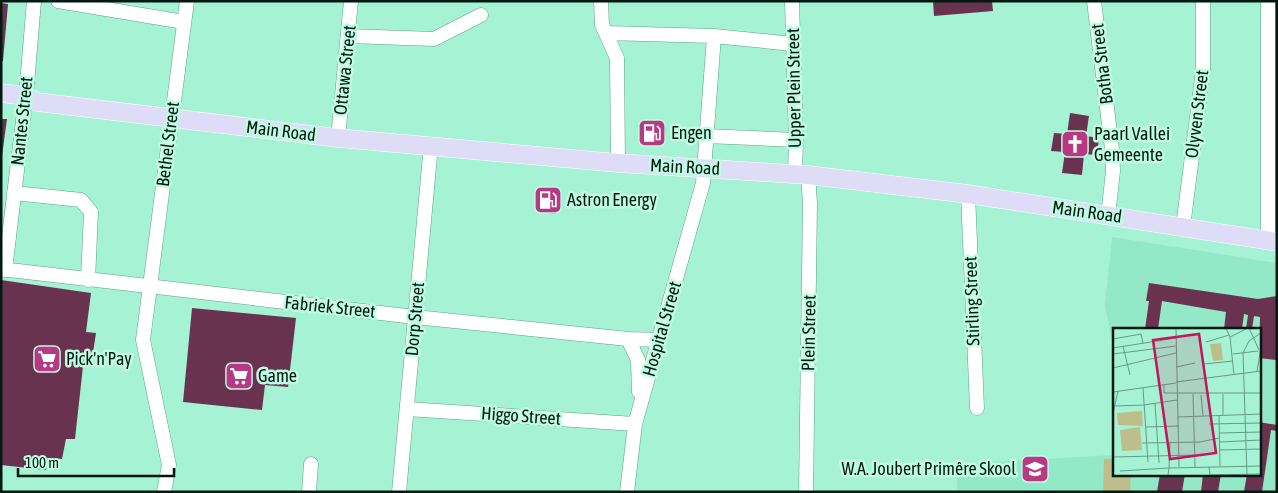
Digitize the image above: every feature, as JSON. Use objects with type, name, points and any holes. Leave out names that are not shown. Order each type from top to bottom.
[{"type":"main road","points":[[1,93],[29,101]]},
{"type":"main road","points":[[1,103],[29,101]]},
{"type":"main road","name":"Main Road","points":[[29,101],[338,138],[618,163],[801,174],[968,194],[1272,241]]},
{"type":"street","name":"Nantes Street","points":[[3,270],[29,101],[34,1]]},
{"type":"street","points":[[58,1],[184,22]]},
{"type":"street","name":"Bethel Street","points":[[164,492],[169,466],[143,340],[187,1]]},
{"type":"street","name":"Ottawa Street","points":[[338,138],[352,1]]},
{"type":"street","points":[[601,1],[601,17],[616,58],[618,163]]},
{"type":"street","name":"Upper Plein Street","points":[[792,1],[796,140],[801,174]]},
{"type":"street","name":"Botha Street","points":[[1094,1],[1112,149],[1113,171],[1108,216]]},
{"type":"street","name":"Olyven Street","points":[[1183,227],[1203,70],[1203,1]]},
{"type":"street","points":[[1268,1],[1272,241]]},
{"type":"street","points":[[348,36],[434,40],[481,15]]},
{"type":"street","points":[[606,33],[714,36],[793,44]]},
{"type":"street","name":"Hospital Street","points":[[627,492],[635,424],[658,340],[691,233],[705,167],[714,36]]},
{"type":"street","points":[[706,136],[796,140]]},
{"type":"street","name":"Dorp Street","points":[[399,492],[431,146]]},
{"type":"street","name":"Plein Street","points":[[801,174],[810,203],[806,492]]},
{"type":"street","points":[[14,192],[81,200],[87,205],[91,212],[88,280]]},
{"type":"street","name":"Stirling Street","points":[[968,194],[977,408]]},
{"type":"street","name":"Fabriek Street","points":[[3,270],[415,317],[658,340]]},
{"type":"street","points":[[628,338],[638,360],[640,405]]},
{"type":"street","name":"Higgo Street","points":[[407,409],[635,424]]},
{"type":"street","points":[[309,492],[311,464]]},
{"type":"shaded area","points":[[1112,237],[1277,263],[1277,492],[957,492],[957,464],[1113,455],[1113,476],[1260,476],[1260,328],[1113,328],[1113,346],[1105,306]]},
{"type":"shaded area","points":[[1104,459],[1113,459],[1113,476],[1131,476],[1130,492],[1103,492]]},
{"type":"building","points":[[933,1],[992,1],[993,11],[934,16]]},
{"type":"building","points":[[1,3],[8,4],[3,61],[1,61]]},
{"type":"building","name":"Paarl Vallei Gemeente","points":[[1070,113],[1089,116],[1086,136],[1099,138],[1097,155],[1084,154],[1082,175],[1062,173],[1065,152],[1051,151],[1054,133],[1067,134]]},
{"type":"building","points":[[1,119],[7,119],[2,156],[1,156]]},
{"type":"building","points":[[640,126],[666,127],[665,140],[640,139]]},
{"type":"building","points":[[540,187],[558,189],[556,214],[538,212]]},
{"type":"building","points":[[1,280],[91,293],[86,332],[96,333],[91,366],[83,366],[75,439],[66,439],[62,459],[47,458],[46,470],[1,465]]},
{"type":"building","points":[[1149,283],[1258,299],[1277,296],[1277,360],[1260,358],[1260,317],[1254,316],[1252,328],[1246,328],[1248,315],[1244,314],[1242,328],[1224,328],[1226,312],[1162,301],[1158,328],[1145,328],[1149,301],[1146,301]]},
{"type":"building","points":[[192,308],[296,318],[288,387],[265,385],[262,410],[183,402]]},
{"type":"building","points":[[1260,422],[1277,425],[1277,431],[1271,430],[1262,492],[1244,492],[1247,476],[1260,476]]},
{"type":"building","points":[[1160,476],[1185,476],[1182,492],[1157,492]]},
{"type":"building","points":[[1203,476],[1221,476],[1218,492],[1201,492]]},
{"type":"place","name":"Engen","points":[[652,133]]},
{"type":"place","name":"Paarl Vallei Gemeente","points":[[1075,144]]},
{"type":"place","name":"Astron Energy","points":[[548,200]]},
{"type":"place","name":"Pick'n'Pay","points":[[47,359]]},
{"type":"place","name":"Game","points":[[239,376]]},
{"type":"place","name":"W.A. Joubert Primêre Skool","points":[[1035,469]]}]
